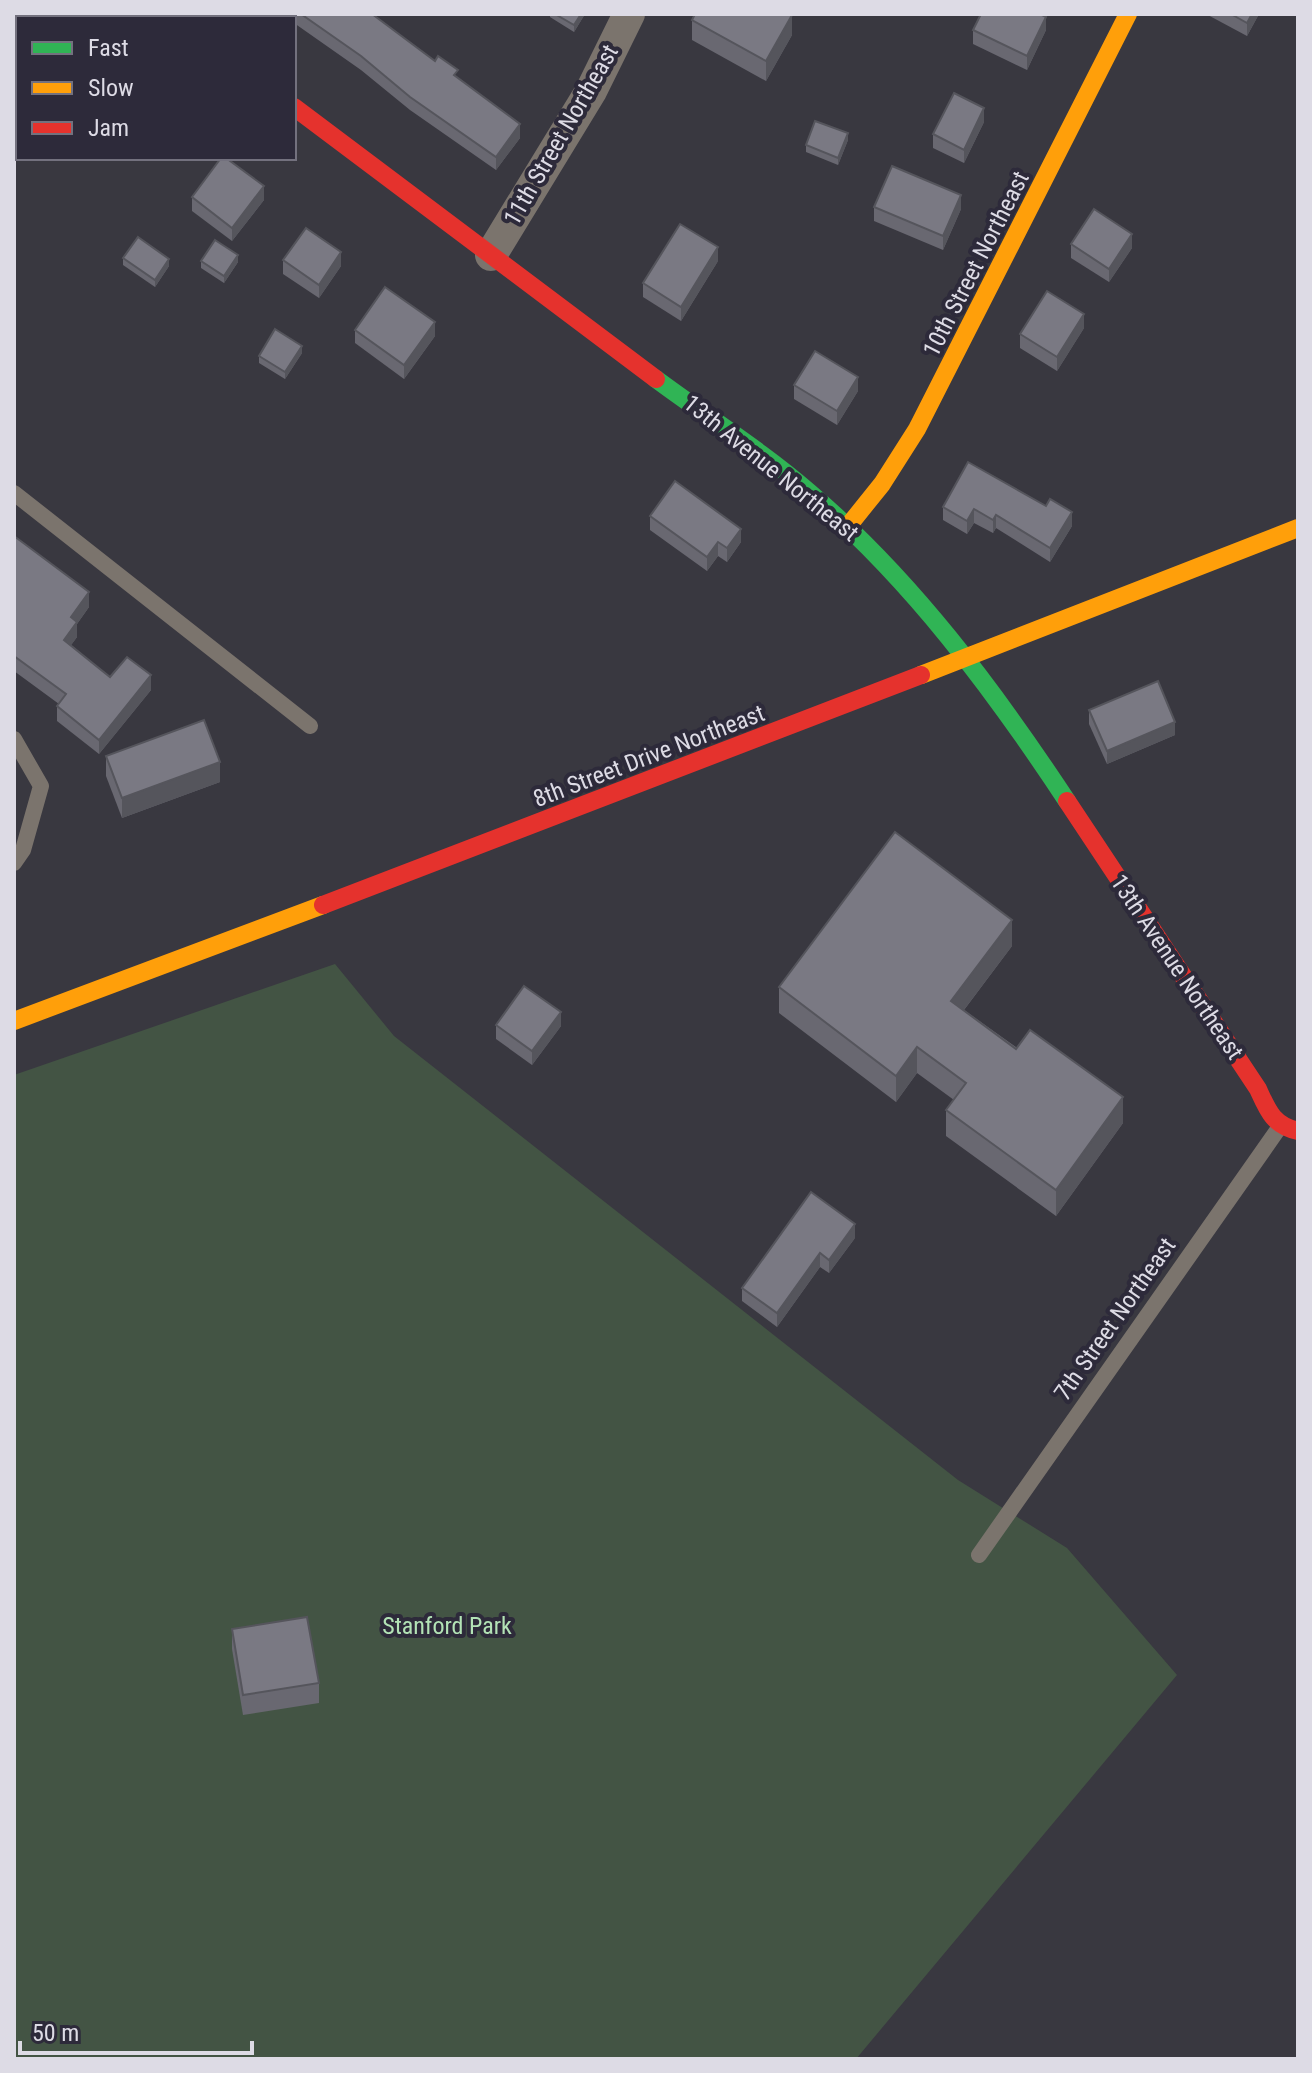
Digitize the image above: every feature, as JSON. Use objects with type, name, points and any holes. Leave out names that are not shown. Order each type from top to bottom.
[{"type":"street","name":"11th Street Northeast","points":[[491,255],[591,91],[629,14]]},
{"type":"street","name":"10th Street Northeast","points":[[849,525],[882,484],[917,429],[1128,14]]},
{"type":"street","name":"13th Avenue Northeast","points":[[296,109],[807,490],[849,525],[968,657],[1057,784],[1258,1089],[1279,1128]]},
{"type":"street","name":"8th Street Drive Northeast","points":[[14,1021],[530,828],[1298,528]]},
{"type":"street","points":[[1279,1128],[1298,1131]]},
{"type":"lane","points":[[14,493],[310,726]]},
{"type":"lane","points":[[14,739],[41,786],[23,850],[14,863]]},
{"type":"lane","name":"7th Street Northeast","points":[[979,1555],[1279,1128]]},
{"type":"green space","name":"Stanford Park","points":[[335,964],[394,1036],[958,1480],[1067,1548],[1177,1675],[856,2059],[14,2059],[14,1075]]},
{"type":"building","points":[[44,14],[47,16],[18,16]]},
{"type":"building","points":[[301,14],[372,14],[435,61],[438,56],[458,70],[454,75],[520,124],[496,157],[410,97],[361,56]]},
{"type":"building","points":[[555,14],[581,14],[574,25]]},
{"type":"building","points":[[695,14],[792,15],[766,61],[692,20]]},
{"type":"building","points":[[981,14],[1040,14],[1046,17],[1027,56],[973,30]]},
{"type":"building","points":[[1231,14],[1252,14],[1247,23]]},
{"type":"building","points":[[16,19],[16,56],[14,54]]},
{"type":"building","points":[[954,93],[984,108],[964,150],[933,134]]},
{"type":"building","points":[[815,121],[848,133],[838,158],[806,145]]},
{"type":"building","points":[[220,160],[229,160],[264,186],[232,228],[192,197]]},
{"type":"building","points":[[892,166],[961,195],[943,236],[874,207]]},
{"type":"building","points":[[1094,209],[1132,234],[1109,269],[1071,244]]},
{"type":"building","points":[[680,224],[718,247],[681,307],[643,283]]},
{"type":"building","points":[[306,228],[341,252],[319,285],[283,260]]},
{"type":"building","points":[[138,237],[169,259],[155,280],[123,258]]},
{"type":"building","points":[[215,240],[238,255],[224,276],[201,261]]},
{"type":"building","points":[[385,287],[435,322],[404,365],[355,330]]},
{"type":"building","points":[[1047,291],[1084,314],[1057,357],[1020,334]]},
{"type":"building","points":[[275,329],[302,346],[285,372],[259,356]]},
{"type":"building","points":[[815,351],[858,377],[837,411],[794,385]]},
{"type":"building","points":[[968,462],[1046,506],[1050,499],[1072,512],[1050,548],[996,515],[993,520],[974,509],[967,521],[943,507]]},
{"type":"building","points":[[675,481],[741,529],[727,548],[718,542],[707,557],[650,516]]},
{"type":"building","points":[[14,536],[89,592],[71,617],[77,622],[64,640],[110,677],[127,657],[151,675],[99,740],[57,706],[66,694],[14,656]]},
{"type":"building","points":[[1158,681],[1175,722],[1107,751],[1089,710]]},
{"type":"building","points":[[204,720],[220,762],[122,798],[106,756]]},
{"type":"building","points":[[895,832],[1012,920],[951,1001],[1016,1049],[1030,1030],[1123,1097],[1056,1190],[946,1110],[966,1083],[917,1047],[896,1076],[779,987]]},
{"type":"building","points":[[524,986],[561,1012],[532,1051],[496,1025]]},
{"type":"building","points":[[811,1192],[855,1224],[829,1260],[820,1253],[777,1313],[742,1288]]},
{"type":"building","points":[[307,1617],[319,1683],[243,1695],[232,1629]]},
{"type":"traffic: fast","points":[[656,379],[791,477],[847,526],[949,638],[1010,718],[1067,801]]},
{"type":"traffic: slow","points":[[849,525],[882,484],[917,429],[1128,14]]},
{"type":"traffic: slow","points":[[921,675],[1298,528]]},
{"type":"traffic: slow","points":[[14,1021],[323,905]]},
{"type":"traffic: jam","points":[[296,109],[656,379]]},
{"type":"traffic: jam","points":[[323,905],[921,675]]},
{"type":"traffic: jam","points":[[1067,801],[1258,1089],[1272,1116],[1298,1131]]}]
